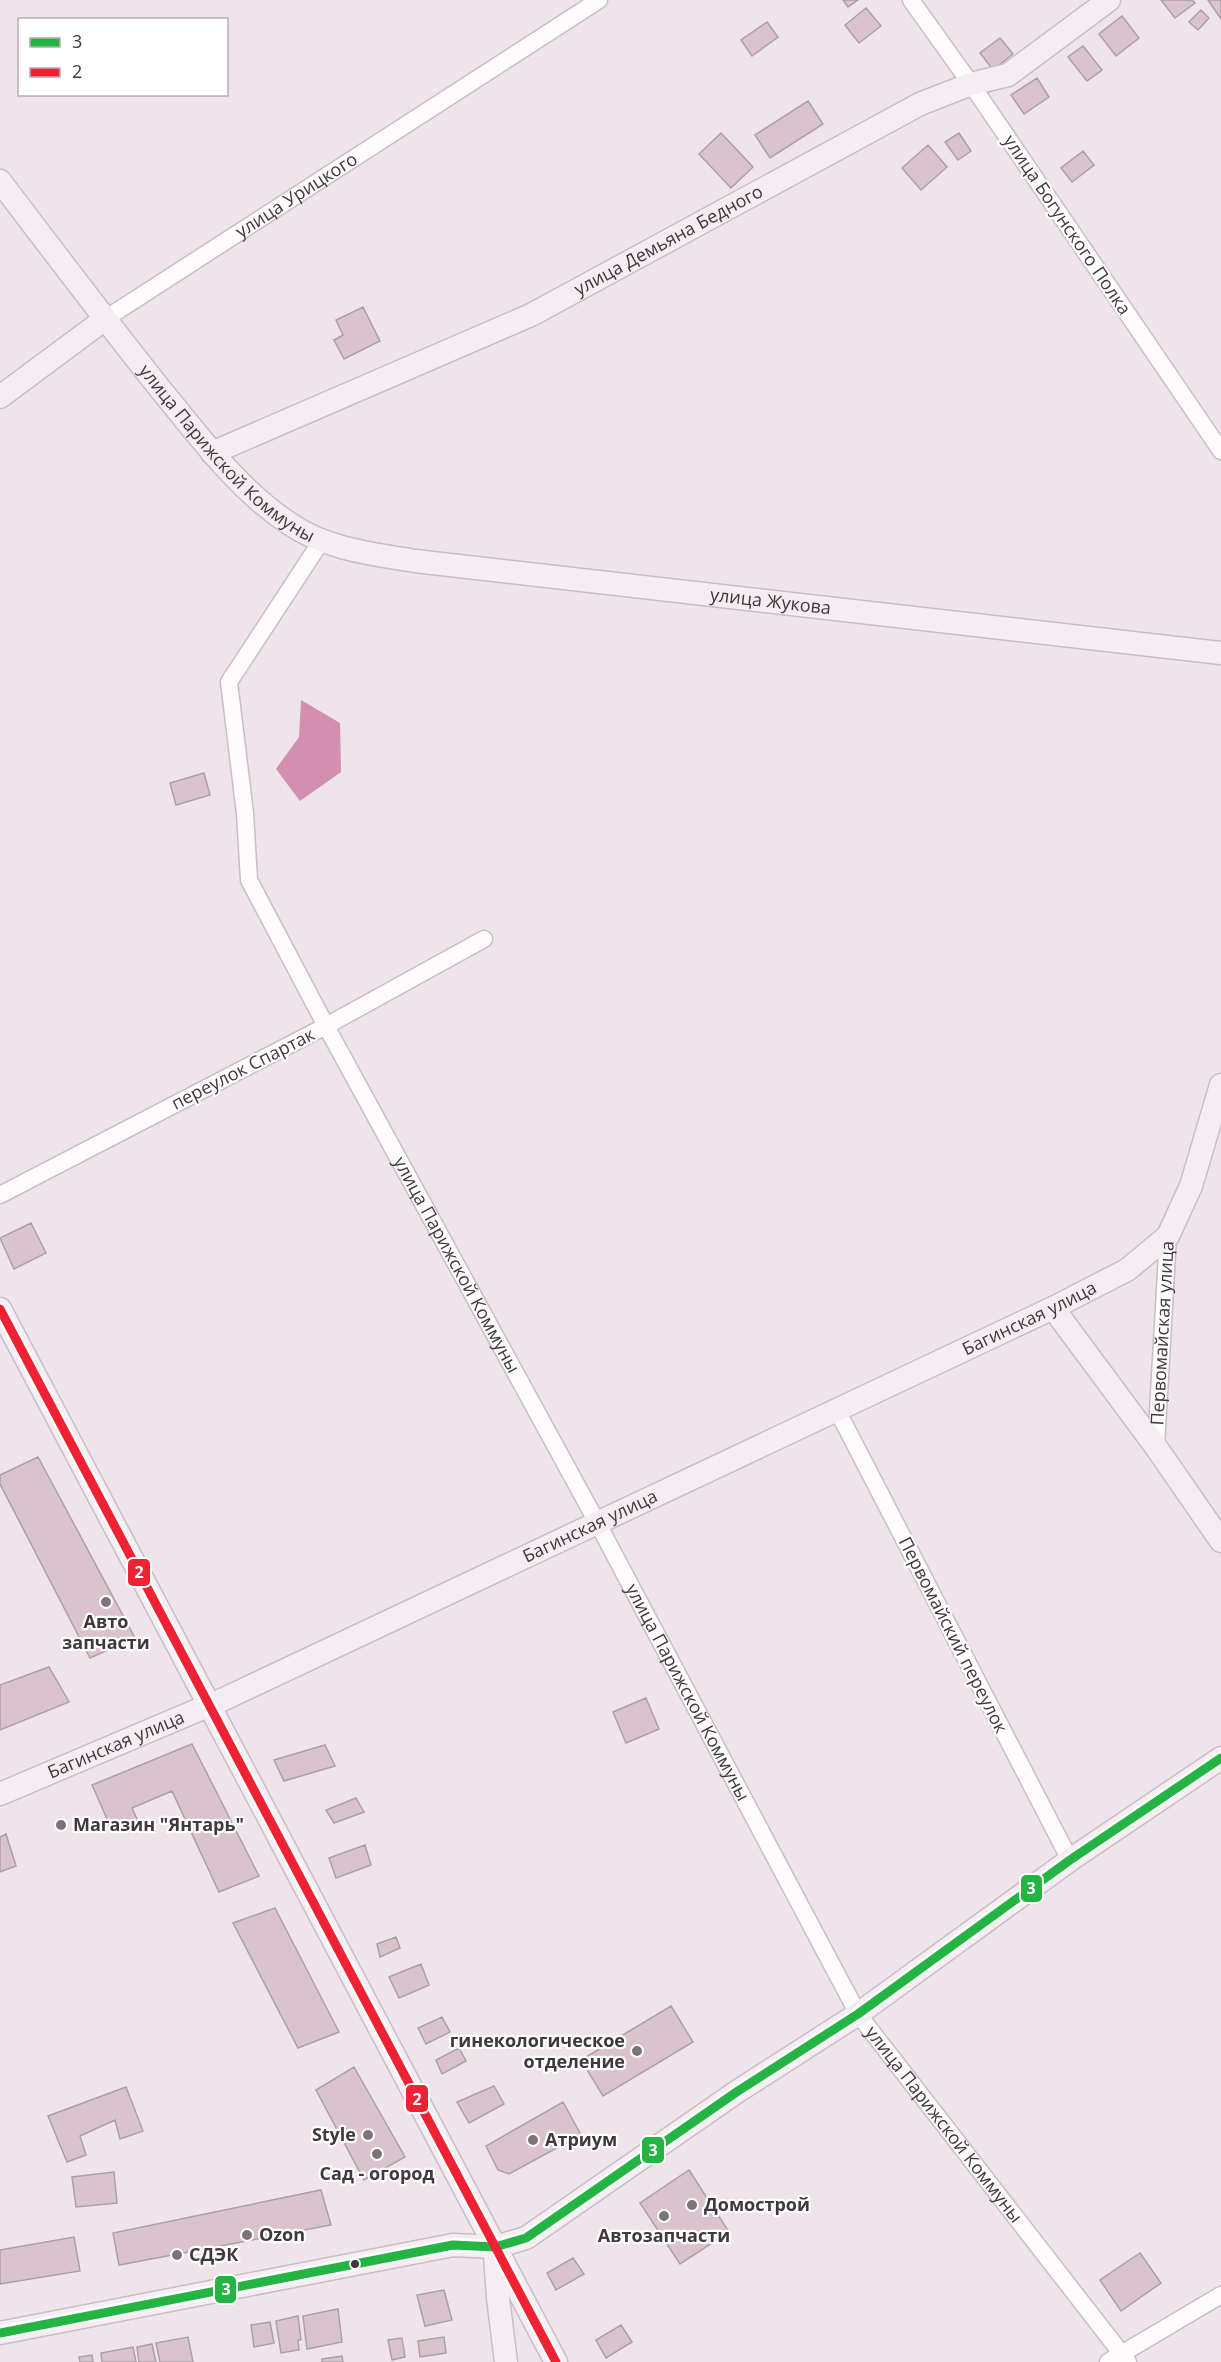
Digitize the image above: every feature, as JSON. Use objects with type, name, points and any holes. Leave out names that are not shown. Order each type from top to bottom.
[{"type":"main road","name":"улица Демьяна Бедного","points":[[212,453],[531,315],[920,104],[971,84],[1008,75],[1109,0]]},
{"type":"main road","name":"улица Парижской Коммуны","points":[[0,182],[212,453],[262,503],[291,525],[322,540]]},
{"type":"main road","name":"улица Урицкого","points":[[0,397],[105,319]]},
{"type":"main road","name":"улица Жукова","points":[[322,540],[357,552],[415,561],[1221,653]]},
{"type":"main road","name":"Первомайская улица","points":[[1168,1236],[1191,1186],[1221,1085]]},
{"type":"main road","name":"Багинская улица","points":[[0,1794],[209,1705],[1053,1308],[1127,1270],[1168,1236]]},
{"type":"main road","name":"Первомайская улица","points":[[1053,1308],[1156,1447],[1221,1541]]},
{"type":"main road","points":[[0,1309],[556,2362]]},
{"type":"main road","points":[[0,2333],[453,2245],[495,2247],[526,2238],[738,2091],[858,2014],[1070,1860],[1221,1758]]},
{"type":"main road","points":[[495,2247],[498,2298],[506,2362]]},
{"type":"street","name":"улица Урицкого","points":[[105,319],[599,0]]},
{"type":"street","name":"улица Богунского Полка","points":[[911,0],[971,84],[1221,452]]},
{"type":"street","name":"улица Парижской Коммуны","points":[[322,540],[229,682],[245,813],[249,880],[326,1026],[598,1524],[858,2014],[1119,2359]]},
{"type":"street","name":"переулок Спартак","points":[[0,1195],[326,1026],[484,939]]},
{"type":"street","name":"Первомайская улица","points":[[1156,1447],[1168,1236]]},
{"type":"street","name":"Первомайский переулок","points":[[837,1410],[1070,1860]]},
{"type":"street","points":[[1119,2359],[1221,2295]]},
{"type":"shaded area","points":[[301,700],[340,723],[341,772],[300,801],[276,769],[299,737]]},
{"type":"building","points":[[843,0],[858,0],[848,7]]},
{"type":"building","points":[[1161,0],[1192,0],[1195,3],[1175,18]]},
{"type":"building","points":[[1208,0],[1221,0],[1221,19]]},
{"type":"building","points":[[866,8],[881,26],[859,43],[845,25]]},
{"type":"building","points":[[1201,10],[1209,18],[1198,30],[1189,22]]},
{"type":"building","points":[[1122,16],[1139,38],[1116,56],[1099,34]]},
{"type":"building","points":[[767,22],[778,37],[752,56],[741,40]]},
{"type":"building","points":[[1000,38],[1013,54],[993,70],[980,53]]},
{"type":"building","points":[[1083,46],[1102,70],[1087,81],[1068,57]]},
{"type":"building","points":[[1037,78],[1049,97],[1024,114],[1011,95]]},
{"type":"building","points":[[808,101],[823,124],[770,158],[755,135]]},
{"type":"building","points":[[721,133],[753,167],[731,188],[699,154]]},
{"type":"building","points":[[959,133],[971,151],[958,160],[945,142]]},
{"type":"building","points":[[928,145],[947,167],[921,190],[902,168]]},
{"type":"building","points":[[1083,151],[1094,165],[1072,182],[1061,168]]},
{"type":"building","points":[[363,307],[380,341],[344,359],[334,340],[343,335],[336,320]]},
{"type":"building","points":[[204,773],[210,795],[176,805],[170,783]]},
{"type":"building","points":[[31,1223],[46,1253],[14,1269],[0,1238]]},
{"type":"building","points":[[38,1457],[135,1638],[90,1658],[0,1484],[0,1475]]},
{"type":"building","points":[[49,1667],[69,1702],[0,1730],[0,1685]]},
{"type":"building","points":[[646,1698],[659,1729],[626,1743],[613,1712]]},
{"type":"building","points":[[192,1744],[259,1876],[219,1892],[172,1791],[132,1808],[138,1821],[111,1828],[92,1785]]},
{"type":"building","points":[[325,1745],[335,1766],[284,1781],[274,1760]]},
{"type":"building","points":[[356,1798],[364,1812],[334,1823],[326,1810]]},
{"type":"building","points":[[6,1834],[16,1866],[0,1872],[0,1837]]},
{"type":"building","points":[[365,1845],[371,1865],[336,1878],[329,1858]]},
{"type":"building","points":[[275,1908],[339,2032],[298,2048],[233,1923]]},
{"type":"building","points":[[396,1937],[400,1948],[380,1957],[377,1944]]},
{"type":"building","points":[[421,1964],[429,1985],[399,1998],[389,1977]]},
{"type":"building","name":"гинекологическое отделение","points":[[671,2006],[693,2042],[603,2096],[581,2060]]},
{"type":"building","points":[[442,2017],[450,2032],[426,2044],[418,2028]]},
{"type":"building","points":[[459,2048],[466,2061],[442,2074],[436,2060]]},
{"type":"building","points":[[354,2067],[405,2157],[364,2180],[316,2090]]},
{"type":"building","points":[[494,2086],[504,2104],[469,2123],[457,2102]]},
{"type":"building","points":[[126,2087],[143,2131],[120,2139],[115,2120],[80,2136],[86,2155],[67,2162],[48,2116]]},
{"type":"building","name":"Атриум","points":[[563,2102],[581,2135],[509,2174],[498,2170],[486,2146]]},
{"type":"building","points":[[689,2170],[729,2232],[680,2264],[640,2203]]},
{"type":"building","points":[[114,2172],[117,2203],[76,2207],[72,2177]]},
{"type":"building","points":[[321,2190],[331,2225],[119,2265],[113,2233]]},
{"type":"building","points":[[74,2237],[80,2271],[0,2284],[0,2250]]},
{"type":"building","points":[[1140,2253],[1161,2283],[1121,2311],[1100,2280]]},
{"type":"building","points":[[573,2258],[584,2274],[556,2290],[547,2273]]},
{"type":"building","points":[[444,2290],[452,2320],[425,2326],[417,2295]]},
{"type":"building","points":[[338,2309],[342,2342],[307,2349],[303,2316]]},
{"type":"building","points":[[298,2316],[301,2340],[298,2340],[299,2350],[281,2353],[276,2321]]},
{"type":"building","points":[[270,2322],[274,2343],[254,2347],[251,2325]]},
{"type":"building","points":[[621,2325],[632,2342],[606,2358],[596,2340]]},
{"type":"building","points":[[188,2337],[193,2362],[160,2362],[156,2343]]},
{"type":"building","points":[[444,2337],[446,2353],[420,2357],[418,2341]]},
{"type":"building","points":[[402,2338],[405,2357],[392,2360],[388,2340]]},
{"type":"building","points":[[152,2344],[156,2362],[139,2362],[137,2347]]},
{"type":"building","points":[[133,2347],[136,2362],[102,2362],[101,2353]]},
{"type":"building","points":[[92,2355],[93,2362],[80,2362],[79,2357]]},
{"type":"building","points":[[342,2356],[343,2362],[322,2362],[322,2359]]},
{"type":"transit line","name":"2","points":[[0,1309],[556,2362]]},
{"type":"transit line","name":"3","points":[[0,2333],[453,2245],[495,2247],[526,2238],[738,2091],[858,2014],[1070,1860],[1221,1758]]},
{"type":"place","name":"Авто запчасти","points":[[106,1602]]},
{"type":"place","name":"Магазин \"Янтарь\"","points":[[61,1825]]},
{"type":"place","name":"гинекологическое отделение","points":[[637,2051]]},
{"type":"place","name":"Style","points":[[368,2135]]},
{"type":"place","name":"Атриум","points":[[533,2140]]},
{"type":"place","name":"Сад - огород","points":[[377,2154]]},
{"type":"place","name":"Домострой","points":[[692,2205]]},
{"type":"place","name":"Автозапчасти","points":[[664,2216]]},
{"type":"place","name":"Ozon","points":[[247,2235]]},
{"type":"place","name":"СДЭК","points":[[177,2255]]}]
